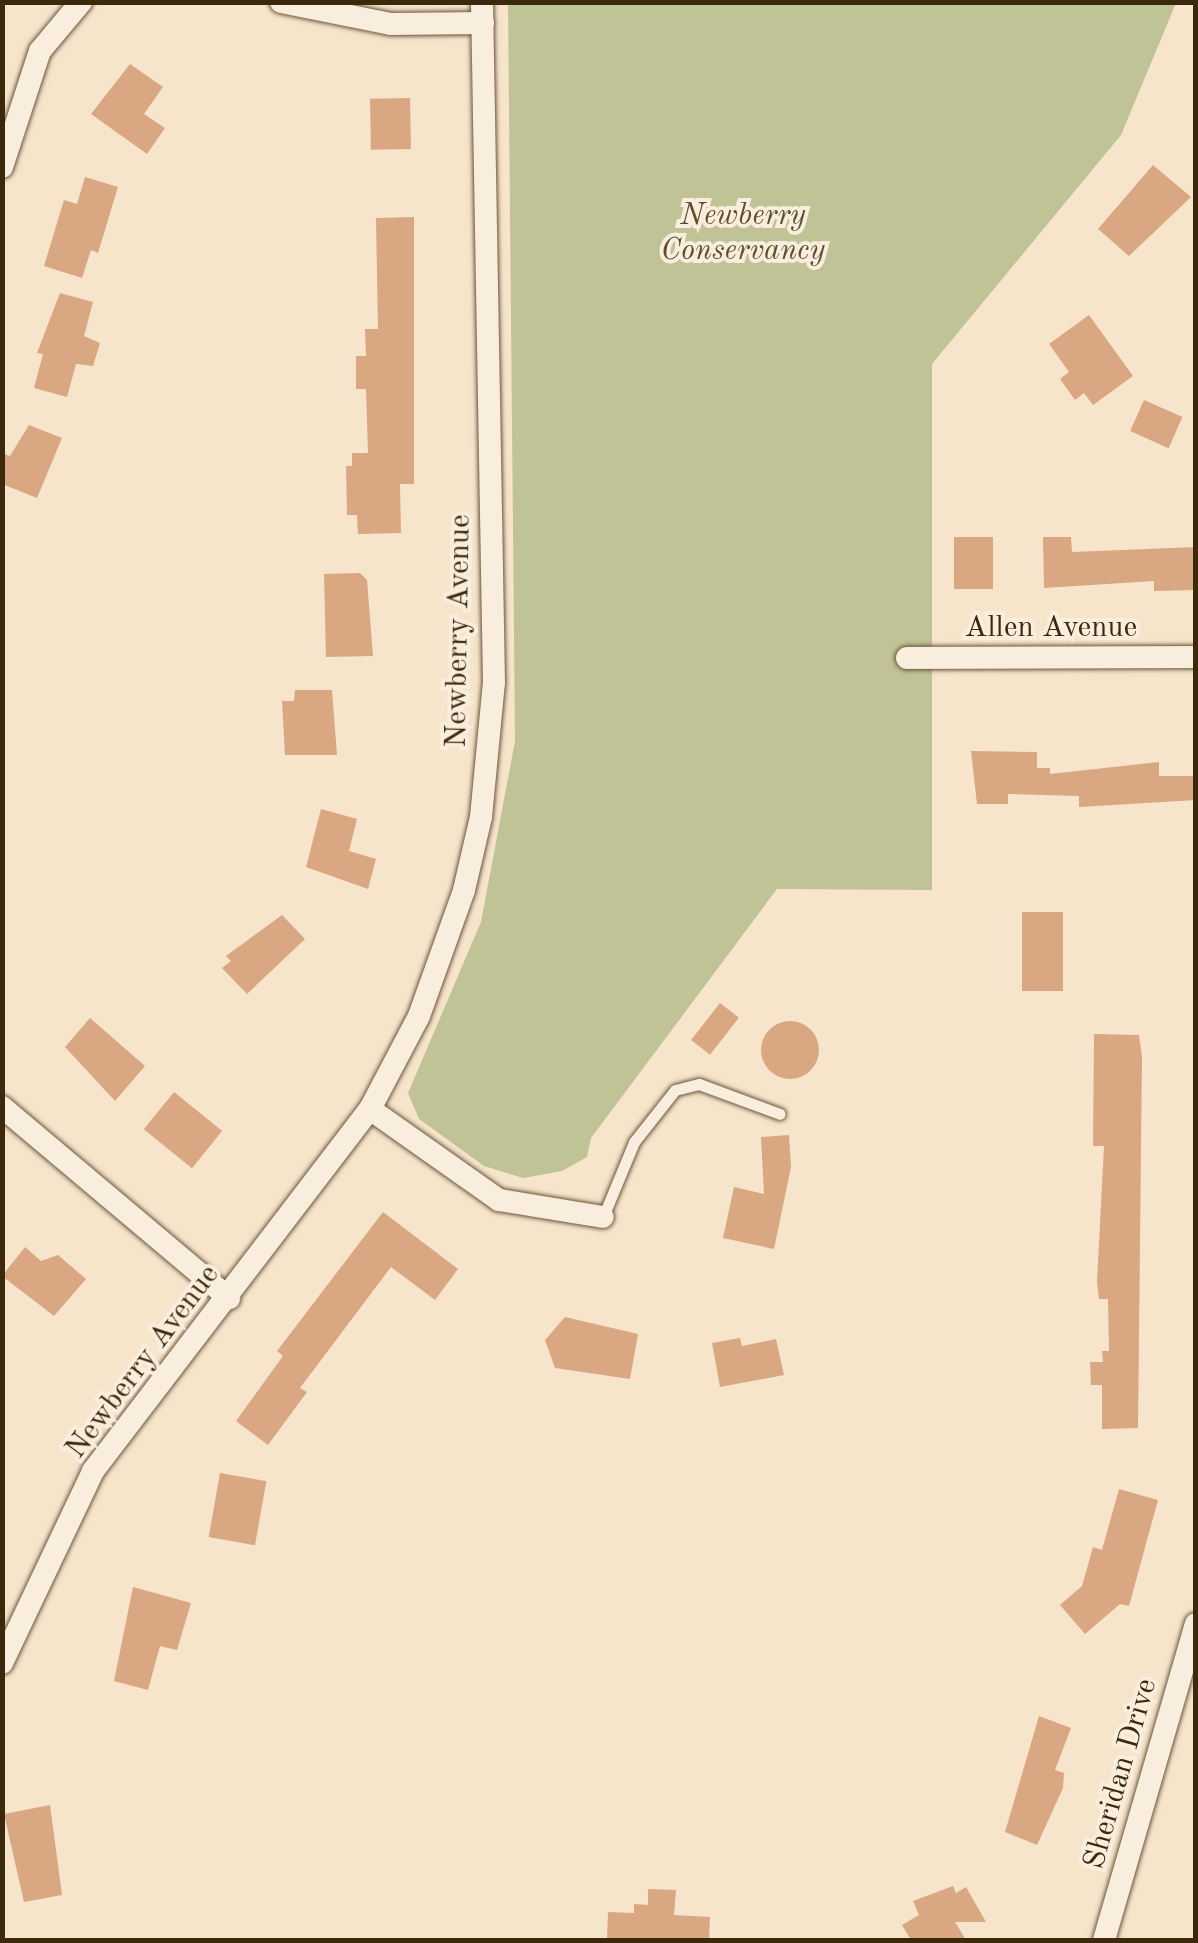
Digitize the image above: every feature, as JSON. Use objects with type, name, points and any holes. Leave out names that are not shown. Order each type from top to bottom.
[{"type":"street","points":[[2,167],[40,51],[81,2]]},
{"type":"street","points":[[281,2],[391,24],[483,13]]},
{"type":"street","name":"Newberry Avenue","points":[[2,1663],[93,1472],[370,1110],[446,947],[480,817],[490,743],[483,13]]},
{"type":"street","name":"Allen Avenue","points":[[907,658],[1196,657]]},
{"type":"street","points":[[2,1107],[229,1298]]},
{"type":"street","points":[[370,1110],[498,1200],[603,1217]]},
{"type":"street","name":"Sheridan Drive","points":[[1104,1940],[1196,1624]]},
{"type":"lane","points":[[603,1217],[634,1142],[675,1090],[700,1084],[718,1088],[780,1114]]},
{"type":"green space","name":"Newberry Conservancy","points":[[508,3],[1176,3],[1121,135],[932,364],[932,890],[777,889],[591,1138],[587,1157],[562,1171],[523,1178],[484,1166],[419,1119],[408,1093],[481,922],[515,741]]},
{"type":"building","points":[[130,64],[163,87],[144,114],[165,128],[147,154],[91,114]]},
{"type":"building","points":[[410,98],[411,149],[371,150],[370,99]]},
{"type":"building","points":[[1153,165],[1191,197],[1129,256],[1098,229]]},
{"type":"building","points":[[85,177],[118,187],[98,253],[91,250],[82,278],[44,266],[64,200],[77,204]]},
{"type":"building","points":[[414,217],[414,484],[400,484],[401,533],[358,534],[357,515],[347,515],[346,466],[352,466],[352,453],[368,453],[366,389],[356,389],[356,356],[366,356],[365,329],[378,329],[376,218]]},
{"type":"building","points":[[60,293],[93,302],[84,336],[100,343],[93,366],[76,364],[67,397],[34,388],[43,354],[37,353]]},
{"type":"building","points":[[1089,315],[1133,376],[1093,405],[1084,393],[1075,400],[1060,379],[1069,372],[1049,344]]},
{"type":"building","points":[[1144,400],[1182,417],[1169,448],[1130,431]]},
{"type":"building","points":[[29,425],[62,438],[37,498],[2,484],[2,453],[10,456]]},
{"type":"building","points":[[954,537],[993,537],[993,589],[954,589]]},
{"type":"building","points":[[1043,537],[1071,537],[1072,552],[1196,547],[1196,590],[1154,591],[1154,581],[1044,588]]},
{"type":"building","points":[[360,573],[367,580],[373,656],[326,657],[324,574]]},
{"type":"building","points":[[295,690],[332,690],[337,755],[285,755],[282,701],[294,701]]},
{"type":"building","points":[[971,751],[1037,752],[1037,768],[1050,768],[1050,774],[1159,762],[1159,776],[1196,776],[1196,800],[1079,807],[1079,796],[1008,794],[1008,804],[977,804]]},
{"type":"building","points":[[321,809],[357,819],[349,851],[376,859],[368,889],[306,867]]},
{"type":"building","points":[[1022,912],[1063,912],[1063,991],[1022,991]]},
{"type":"building","points":[[282,915],[305,939],[247,994],[222,968],[231,961],[226,956]]},
{"type":"building","points":[[720,1003],[739,1018],[710,1055],[691,1040]]},
{"type":"building","points":[[90,1018],[145,1066],[115,1101],[65,1047]]},
{"type":"building","points":[[790,1021],[811,1029],[819,1050],[811,1071],[790,1079],[769,1071],[761,1050],[769,1029]]},
{"type":"building","points":[[1094,1034],[1139,1035],[1142,1057],[1138,1428],[1102,1429],[1102,1385],[1091,1385],[1090,1362],[1103,1362],[1102,1351],[1109,1351],[1108,1299],[1099,1299],[1097,1282],[1104,1146],[1093,1146]]},
{"type":"building","points":[[174,1092],[222,1131],[192,1168],[144,1129]]},
{"type":"building","points":[[789,1135],[791,1167],[774,1249],[723,1238],[734,1187],[764,1194],[761,1137]]},
{"type":"building","points":[[383,1212],[458,1269],[435,1300],[391,1267],[300,1388],[307,1392],[268,1445],[236,1421],[283,1356],[277,1351]]},
{"type":"building","points":[[25,1247],[41,1261],[58,1255],[86,1279],[54,1316],[2,1276]]},
{"type":"building","points":[[565,1317],[638,1334],[630,1379],[555,1368],[545,1340]]},
{"type":"building","points":[[740,1338],[742,1346],[776,1339],[784,1375],[720,1387],[712,1343]]},
{"type":"building","points":[[220,1473],[266,1481],[255,1545],[209,1537]]},
{"type":"building","points":[[1119,1489],[1158,1500],[1129,1606],[1120,1604],[1085,1634],[1060,1605],[1082,1586],[1093,1547],[1102,1550]]},
{"type":"building","points":[[133,1587],[191,1603],[177,1650],[160,1646],[148,1690],[114,1681]]},
{"type":"building","points":[[1039,1716],[1071,1728],[1055,1770],[1064,1773],[1063,1788],[1037,1845],[1005,1832]]},
{"type":"building","points":[[50,1805],[62,1895],[24,1902],[4,1814]]},
{"type":"building","points":[[953,1886],[956,1893],[966,1887],[986,1922],[955,1922],[966,1940],[911,1940],[902,1925],[919,1915],[913,1901]]},
{"type":"building","points":[[648,1889],[676,1890],[674,1915],[710,1917],[709,1940],[607,1940],[608,1912],[634,1913],[634,1904],[648,1905]]}]
